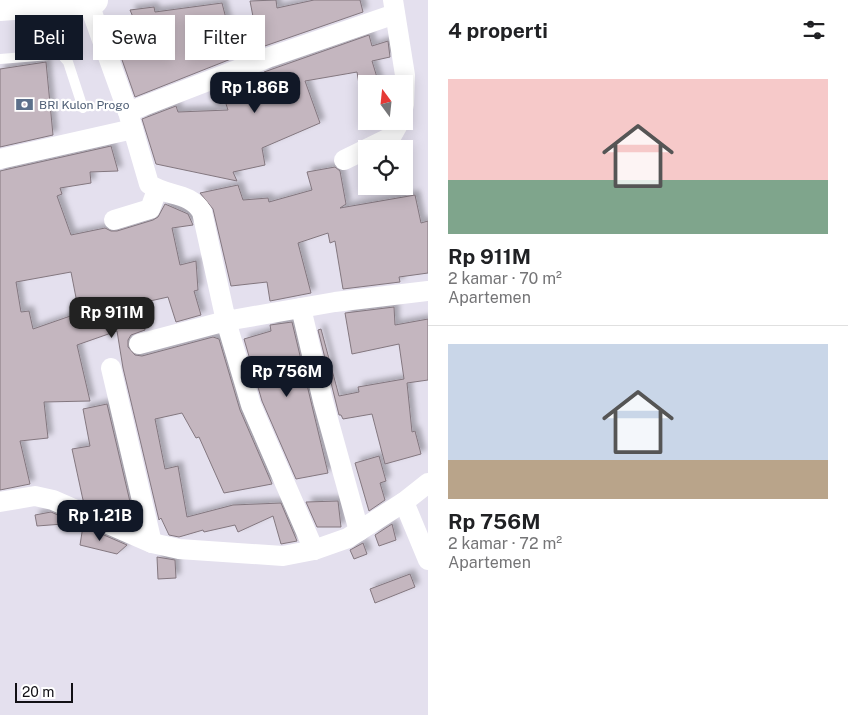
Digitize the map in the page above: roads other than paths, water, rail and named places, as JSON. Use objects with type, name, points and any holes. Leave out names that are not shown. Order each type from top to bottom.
[{"type":"highway","points":[[0,7],[94,0]]},
{"type":"street","points":[[88,1],[131,120],[144,172],[149,184],[157,190],[189,198],[198,204],[202,212],[226,321],[251,405],[314,550]]},
{"type":"street","points":[[0,159],[131,120],[270,57],[394,7],[405,75]]},
{"type":"street","points":[[344,160],[391,137],[395,130]]},
{"type":"street","points":[[114,220],[150,209],[157,190]]},
{"type":"street","points":[[139,344],[226,321],[301,308],[428,291]]},
{"type":"street","points":[[301,308],[323,401],[359,531]]},
{"type":"street","points":[[111,368],[152,543]]},
{"type":"street","points":[[0,502],[35,496],[53,500],[152,543],[179,549],[283,556],[314,550],[348,538],[404,502],[428,483]]},
{"type":"street","points":[[404,502],[428,560]]},
{"type":"lane","points":[[0,60],[62,54],[68,62],[83,108]]},
{"type":"place","name":"BRI Kulon Progo","points":[[25,105]]}]
